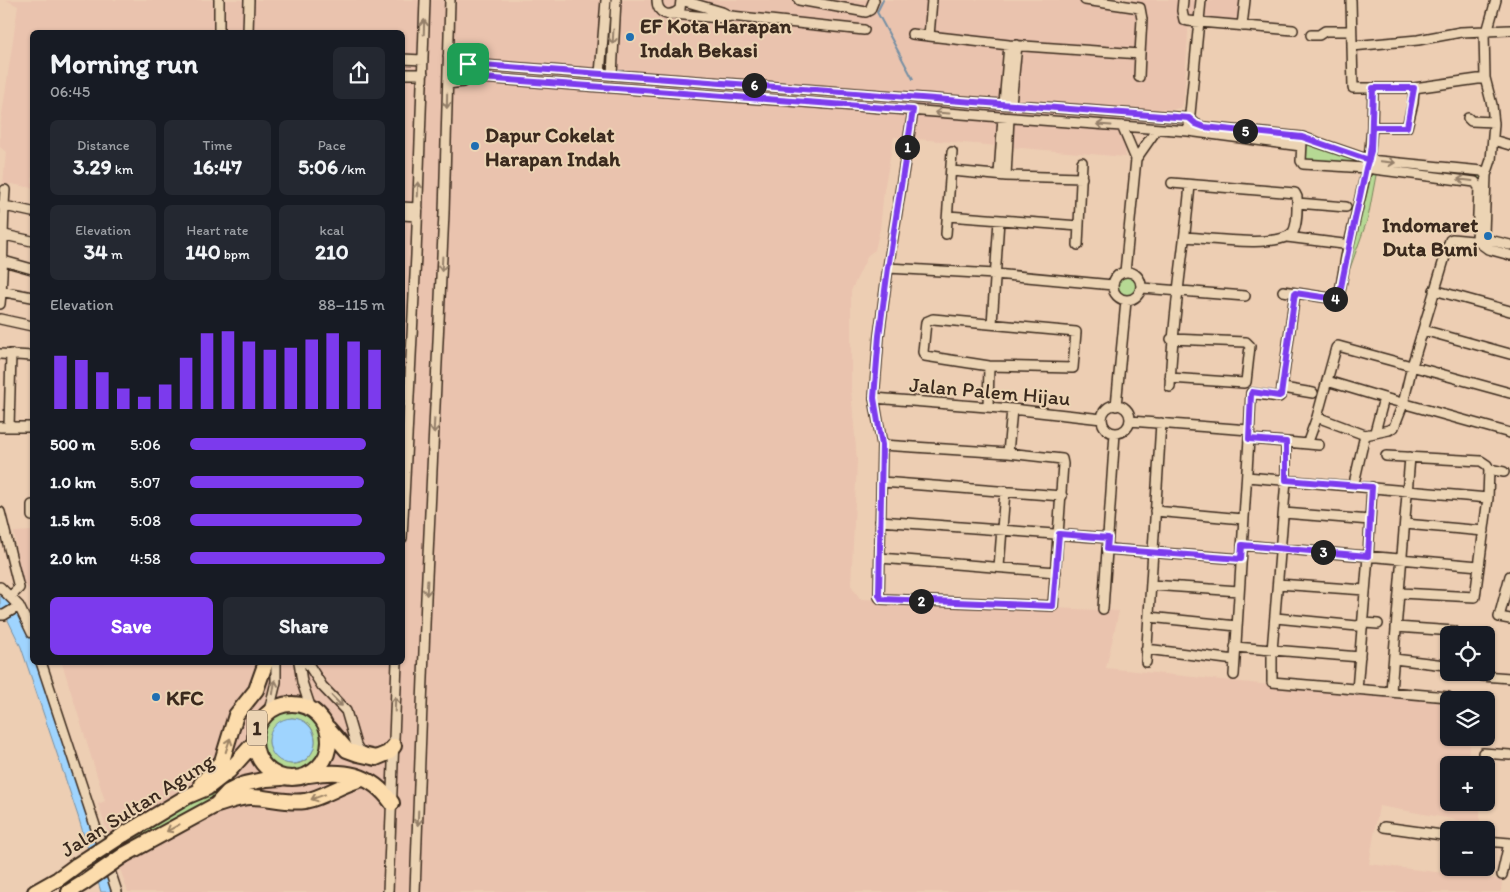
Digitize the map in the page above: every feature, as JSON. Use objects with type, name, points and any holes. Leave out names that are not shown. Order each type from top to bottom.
[{"type":"highway","points":[[188,796],[222,761],[236,715],[256,690],[266,665]]},
{"type":"highway","name":"1","points":[[285,778],[274,774],[264,766],[257,755],[254,743],[258,725],[270,711],[279,706],[290,703],[301,704],[312,709]]},
{"type":"highway","points":[[312,709],[321,717],[327,728],[347,750],[373,758],[388,753],[394,746]]},
{"type":"highway","points":[[306,776],[318,768],[327,755],[330,740],[327,728]]},
{"type":"highway","name":"Jalan Sultan Agung","points":[[35,892],[58,880],[77,865],[123,835],[188,796],[207,788],[229,771],[254,743]]},
{"type":"highway","points":[[285,778],[297,778],[330,771],[349,773],[372,782],[380,788],[392,803]]},
{"type":"highway","name":"Jalan Sultan Agung","points":[[69,892],[124,855],[216,805],[228,792],[244,784],[267,779],[285,778]]},
{"type":"highway","points":[[216,805],[252,797],[289,802],[304,801],[316,798],[348,782],[363,779]]},
{"type":"street","points":[[219,0],[219,30]]},
{"type":"street","points":[[248,30],[249,0]]},
{"type":"street","points":[[405,477],[418,212],[425,0]]},
{"type":"street","points":[[415,892],[444,206],[450,0]]},
{"type":"street","points":[[593,86],[597,74],[606,0]]},
{"type":"street","points":[[612,75],[616,0]]},
{"type":"street","points":[[657,0],[657,6],[663,13],[721,18],[731,16],[864,30]]},
{"type":"street","points":[[672,14],[680,9],[681,0],[731,16]]},
{"type":"street","points":[[799,0],[820,2],[866,12],[870,10],[874,0]]},
{"type":"street","points":[[929,36],[932,0]]},
{"type":"street","points":[[1085,0],[1140,8],[1142,19],[1139,77]]},
{"type":"street","points":[[1183,0],[1182,16],[1184,20],[1293,30]]},
{"type":"street","points":[[1188,131],[1201,0]]},
{"type":"street","points":[[1242,26],[1245,0]]},
{"type":"street","points":[[1351,0],[1353,87],[1414,88],[1486,78]]},
{"type":"street","points":[[1483,243],[1486,175],[1490,160],[1494,122],[1486,78],[1485,32],[1496,0]]},
{"type":"street","points":[[1352,46],[1408,41],[1461,32],[1510,30]]},
{"type":"street","points":[[1311,35],[1319,35],[1325,32],[1351,31]]},
{"type":"street","points":[[912,34],[1013,45],[1140,54]]},
{"type":"street","points":[[1008,104],[1013,45]]},
{"type":"street","points":[[448,56],[456,56],[468,64],[1189,118],[1196,124],[1204,127],[1302,142],[1368,164],[1475,182],[1479,188],[1483,243]]},
{"type":"street","points":[[405,59],[423,60]]},
{"type":"street","points":[[448,84],[463,82],[468,77],[468,64]]},
{"type":"street","points":[[405,74],[422,74]]},
{"type":"street","points":[[468,77],[1188,131],[1302,142]]},
{"type":"street","points":[[1282,291],[1339,298],[1346,257],[1368,164],[1372,127],[1373,88]]},
{"type":"street","points":[[1372,127],[1407,127],[1414,88]]},
{"type":"street","points":[[831,91],[831,104]]},
{"type":"street","points":[[882,445],[1008,453],[1062,459],[1062,496],[1053,606],[881,599],[879,595],[882,445],[874,398],[879,336],[888,268],[913,110]]},
{"type":"street","points":[[1081,123],[1082,110]]},
{"type":"street","points":[[1003,175],[1006,118]]},
{"type":"street","points":[[1468,118],[1471,121],[1494,122]]},
{"type":"street","points":[[1122,126],[1136,158],[1124,272]]},
{"type":"street","points":[[1136,158],[1157,129]]},
{"type":"street","points":[[1492,140],[1510,145]]},
{"type":"street","points":[[1302,142],[1300,161],[1303,164],[1368,164],[1480,171],[1486,175]]},
{"type":"street","points":[[946,234],[952,152]]},
{"type":"street","points":[[1078,245],[1082,162]]},
{"type":"street","points":[[952,171],[1082,178]]},
{"type":"street","points":[[1172,183],[1295,194],[1297,197],[1295,227],[1287,237]]},
{"type":"street","points":[[1172,339],[1246,342],[1250,346],[1246,382],[1170,383],[1172,339],[1190,185]]},
{"type":"street","points":[[0,304],[2,205],[5,190]]},
{"type":"street","points":[[1297,203],[1346,207]]},
{"type":"street","points":[[2,205],[30,212]]},
{"type":"street","points":[[405,208],[418,212]]},
{"type":"street","points":[[405,214],[418,212]]},
{"type":"street","points":[[948,216],[1079,226]]},
{"type":"street","points":[[992,324],[999,220]]},
{"type":"street","points":[[1,235],[30,241]]},
{"type":"street","points":[[1185,237],[1256,242],[1287,237],[1343,244]]},
{"type":"street","points":[[1317,418],[1365,435],[1389,430],[1394,427],[1403,404],[1412,366],[1450,239],[1510,245]]},
{"type":"street","points":[[1483,243],[1510,255]]},
{"type":"street","points":[[1,261],[30,268]]},
{"type":"street","points":[[888,268],[995,274],[1113,285]]},
{"type":"street","points":[[1124,272],[1136,274],[1142,288],[1137,298],[1126,301],[1116,296],[1113,285],[1116,276],[1124,272]]},
{"type":"street","points":[[1142,288],[1245,296]]},
{"type":"street","points":[[1434,290],[1510,311]]},
{"type":"street","points":[[1,291],[30,297]]},
{"type":"street","points":[[1234,675],[1251,392],[1280,396],[1283,388],[1295,293]]},
{"type":"street","points":[[1116,406],[1126,301]]},
{"type":"street","points":[[0,319],[30,326]]},
{"type":"street","points":[[929,320],[992,324],[1076,332],[1074,365],[1071,369],[989,366],[925,356],[923,352],[926,322],[929,320]]},
{"type":"street","points":[[1423,330],[1510,354]]},
{"type":"street","points":[[1308,439],[1317,418],[1338,346],[1510,393]]},
{"type":"street","points":[[0,354],[30,356]]},
{"type":"street","points":[[11,354],[5,427],[30,427]]},
{"type":"street","points":[[988,407],[989,366]]},
{"type":"street","points":[[1327,381],[1510,433]]},
{"type":"street","points":[[1283,388],[1313,393]]},
{"type":"street","name":"Jalan Palem Hijau","points":[[874,398],[1012,409],[1102,419]]},
{"type":"street","points":[[1375,432],[1384,398]]},
{"type":"street","points":[[1116,406],[1128,412],[1130,421],[1123,431],[1115,433],[1106,429],[1102,419],[1106,409],[1116,406]]},
{"type":"street","points":[[1008,453],[1012,409]]},
{"type":"street","points":[[1130,421],[1161,423],[1286,442],[1319,445]]},
{"type":"street","points":[[1146,662],[1161,423]]},
{"type":"street","points":[[1103,609],[1115,433]]},
{"type":"street","points":[[1355,479],[1365,435]]},
{"type":"street","points":[[1286,442],[1282,549],[1272,651],[1272,682],[1440,696]]},
{"type":"street","points":[[1386,456],[1481,461],[1489,469],[1488,498],[1475,598],[1400,593]]},
{"type":"street","points":[[1391,691],[1410,457]]},
{"type":"street","points":[[1489,469],[1504,472]]},
{"type":"street","points":[[1247,477],[1488,498]]},
{"type":"street","points":[[882,482],[1062,496]]},
{"type":"street","points":[[1357,690],[1372,487]]},
{"type":"street","points":[[998,567],[1004,491]]},
{"type":"street","points":[[0,512],[19,588],[10,597]]},
{"type":"street","points":[[1156,512],[1243,519]]},
{"type":"street","points":[[1284,513],[1370,520]]},
{"type":"street","points":[[880,521],[1108,538]]},
{"type":"street","points":[[1405,524],[1484,531]]},
{"type":"street","points":[[1242,545],[1479,566]]},
{"type":"street","points":[[1107,549],[1241,559]]},
{"type":"street","points":[[880,558],[1056,572]]},
{"type":"street","points":[[1510,576],[1499,617],[1510,619]]},
{"type":"street","points":[[1278,584],[1365,590]]},
{"type":"street","points":[[1151,585],[1239,591]]},
{"type":"street","points":[[0,587],[10,597],[30,630]]},
{"type":"street","points":[[2,614],[17,608]]},
{"type":"street","points":[[1148,617],[1237,626]]},
{"type":"street","points":[[1276,618],[1357,626],[1362,624],[1378,624]]},
{"type":"street","points":[[1396,627],[1440,630]]},
{"type":"street","points":[[1235,647],[1360,657]]},
{"type":"street","points":[[1146,649],[1235,660]]},
{"type":"street","points":[[1394,659],[1440,664]]},
{"type":"street","points":[[43,665],[117,892]]},
{"type":"street","points":[[270,711],[276,682],[276,665]]},
{"type":"street","points":[[299,665],[302,682],[312,709]]},
{"type":"street","points":[[309,665],[322,686],[346,711],[359,750],[373,758]]},
{"type":"street","points":[[388,892],[397,665]]},
{"type":"street","points":[[1495,677],[1510,678]]},
{"type":"street","points":[[1483,753],[1510,755]]},
{"type":"street","points":[[1384,827],[1440,835]]},
{"type":"street","points":[[1495,842],[1510,843],[1502,875]]},
{"type":"shaded area","points":[[6,0],[1242,0],[1240,21],[1189,15],[1182,107],[1172,110],[1129,108],[1125,157],[894,137],[875,250],[868,255],[851,291],[851,389],[857,461],[851,585],[860,599],[1119,611],[1106,668],[1440,703],[1440,746],[1470,746],[1468,756],[1440,756],[1440,811],[1480,811],[1480,821],[1463,821],[1379,806],[1369,864],[1440,873],[1440,876],[1469,876],[1502,880],[1501,892],[128,892],[98,804],[105,801],[63,665],[405,665],[405,30],[30,30],[30,188],[12,184],[3,185],[6,152],[0,147],[0,128],[18,6]]},
{"type":"shaded area","points":[[30,531],[30,590],[21,581],[14,532]]},
{"type":"green space","points":[[1302,137],[1369,160],[1483,172],[1486,175],[1485,239],[1477,241],[1479,188],[1475,182],[1377,170],[1368,218],[1349,271],[1344,270],[1366,168],[1303,164],[1301,162]]},
{"type":"green space","points":[[1485,239],[1510,245],[1510,255],[1488,249]]},
{"type":"green space","points":[[1127,272],[1137,276],[1141,286],[1137,296],[1127,300],[1117,296],[1113,286],[1117,276]]},
{"type":"green space","points":[[291,711],[298,712],[316,723],[320,729],[323,742],[318,756],[309,766],[289,771],[277,767],[269,759],[264,749],[263,737],[267,726],[276,717]],"holes":[[[292,718],[304,722],[312,728],[315,737],[310,755],[304,761],[295,764],[284,762],[277,758],[269,743],[275,727]]]},
{"type":"green space","points":[[231,776],[235,783],[114,859],[112,854]]},
{"type":"water","points":[[0,586],[30,630],[30,665],[42,665],[116,892],[101,892],[78,816],[21,647],[5,614],[0,608]]},
{"type":"water","points":[[287,718],[297,718],[311,728],[315,741],[311,754],[305,760],[297,764],[287,764],[273,754],[269,746],[269,736],[279,722]]},
{"type":"waterway","points":[[883,0],[877,12],[913,79]]},
{"type":"place","name":"EF Kota Harapan Indah Bekasi","points":[[630,37]]},
{"type":"place","name":"Dapur Cokelat Harapan Indah","points":[[475,146]]},
{"type":"place","name":"Indomaret Duta Bumi","points":[[1488,236]]},
{"type":"place","name":"KFC","points":[[156,697]]},
{"type":"route","points":[[468,64],[468,77],[913,110],[888,268],[879,336],[874,398],[882,445],[879,595],[881,599],[1051,607],[1053,606],[1059,534],[1108,538],[1107,549],[1195,556],[1241,559],[1242,545],[1368,556],[1372,487],[1286,480],[1286,442],[1249,439],[1251,394],[1252,392],[1281,395],[1295,293],[1339,298],[1346,257],[1366,168],[1369,160],[1371,151],[1373,88],[1414,88],[1413,103],[1407,127],[1372,127],[1371,151],[1369,159],[1369,160],[1302,137],[1204,127],[1196,124],[1189,118],[468,64]]}]
